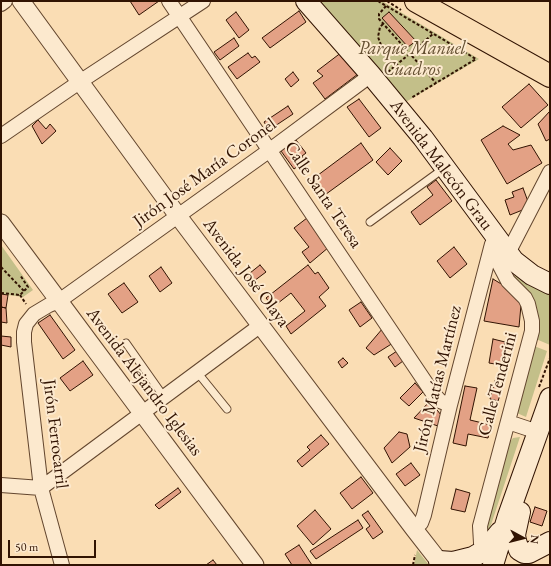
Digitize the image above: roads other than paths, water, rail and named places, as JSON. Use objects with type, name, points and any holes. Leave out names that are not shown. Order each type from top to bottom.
[{"type":"main road","name":"Avenida Malecón Grau","points":[[306,1],[377,75],[514,261],[532,275],[550,284]]},
{"type":"main road","points":[[416,1],[550,76]]},
{"type":"main road","points":[[441,564],[467,559],[489,558],[508,516],[550,398]]},
{"type":"main road","points":[[536,437],[515,535],[519,550],[526,554],[538,550],[542,557]]},
{"type":"street","points":[[1,4],[5,1]]},
{"type":"street","name":"Avenida José Olaya","points":[[21,1],[81,81],[178,216],[441,564]]},
{"type":"street","name":"Calle Santa Teresa","points":[[169,1],[432,392],[440,401],[450,405]]},
{"type":"street","points":[[1,136],[81,81],[203,1]]},
{"type":"street","name":"Jirón José María Coronel","points":[[60,302],[270,150],[377,75]]},
{"type":"street","points":[[508,253],[550,172]]},
{"type":"street","name":"Avenida Alejandro Iglesias","points":[[1,223],[255,565]]},
{"type":"street","name":"Jirón Matías Martínez","points":[[414,529],[421,523],[424,515],[450,405],[494,235]]},
{"type":"street","name":"Calle Tenderini","points":[[489,558],[481,543],[480,526],[532,331],[532,321],[528,304],[508,280],[497,260],[494,235]]},
{"type":"street","name":"Jirón Ferrocarril","points":[[60,302],[49,305],[34,314],[26,324],[24,332],[41,488],[62,565]]},
{"type":"street","points":[[1,485],[41,488],[261,325]]},
{"type":"street","points":[[508,422],[536,437]]},
{"type":"lane","points":[[370,222],[445,168]]},
{"type":"lane","points":[[126,343],[164,397]]},
{"type":"lane","points":[[197,372],[227,409]]},
{"type":"park label","name":"Parque Manuel Cuadros","points":[[412,59]]}]
